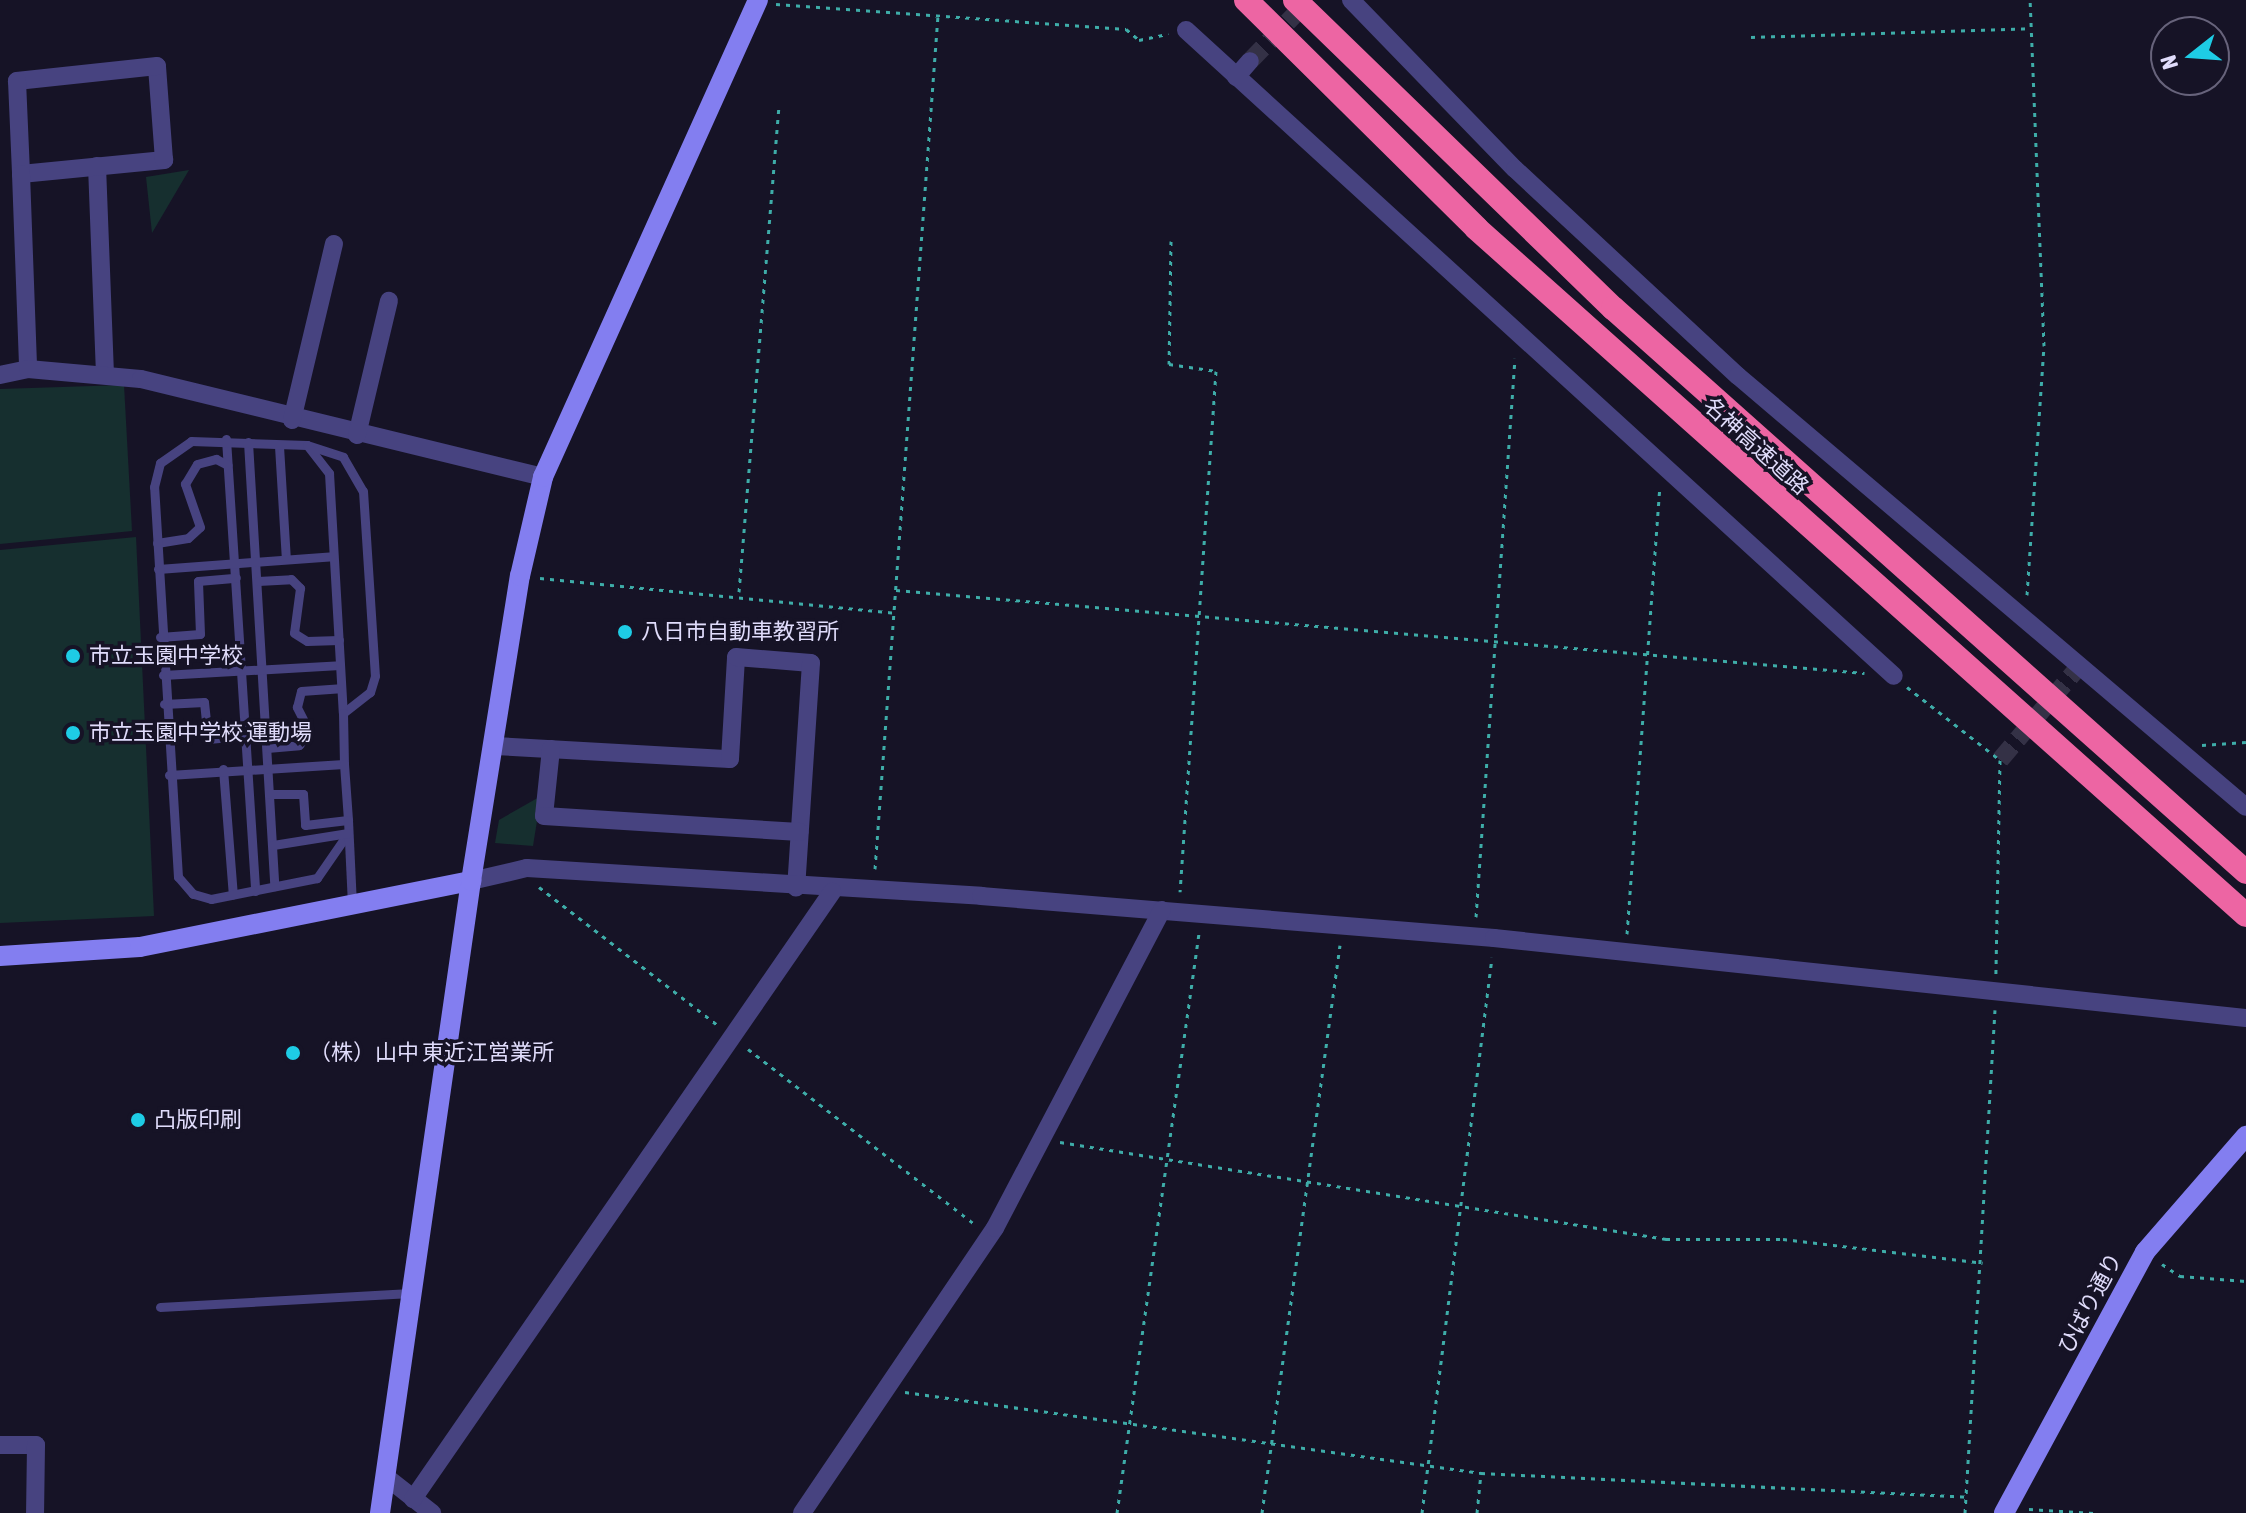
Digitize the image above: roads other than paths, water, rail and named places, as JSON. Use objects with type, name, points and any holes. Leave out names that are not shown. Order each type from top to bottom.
[{"type":"highway","points":[[1231,0],[1476,228]]},
{"type":"highway","name":"名神高速道路","points":[[1246,0],[1476,228],[2246,915]]},
{"type":"highway","name":"名神高速道路","points":[[1295,0],[1613,308],[2246,872]]},
{"type":"street","points":[[1351,0],[1515,169],[1715,355],[2025,623],[2178,747],[2246,807]]},
{"type":"street","points":[[380,1513],[415,1293],[471,881],[520,576],[543,477],[757,1]]},
{"type":"street","points":[[1186,30],[1661,469],[1894,676]]},
{"type":"street","points":[[1236,77],[1250,61]]},
{"type":"street","points":[[21,174],[164,160],[157,66],[17,81],[28,369]]},
{"type":"street","points":[[97,166],[105,372]]},
{"type":"street","points":[[292,420],[334,244]]},
{"type":"street","points":[[357,435],[389,301]]},
{"type":"street","points":[[0,375],[28,369],[105,372],[292,420],[543,477]]},
{"type":"street","points":[[495,746],[730,759],[736,657],[811,663],[796,888]]},
{"type":"street","points":[[551,749],[544,816],[800,832]]},
{"type":"street","points":[[0,956],[140,947],[527,868],[832,892],[1170,911],[1494,938],[1995,995],[2246,1018]]},
{"type":"street","points":[[413,1499],[832,892]]},
{"type":"street","points":[[802,1513],[990,1236],[1170,911]]},
{"type":"street","name":"ひばり通り","points":[[2006,1510],[2145,1252],[2246,1136]]},
{"type":"street","points":[[0,1445],[36,1445],[35,1513]]},
{"type":"street","points":[[385,1476],[432,1513]]},
{"type":"lane","points":[[226,439],[255,891]]},
{"type":"lane","points":[[343,713],[370,692],[375,676],[363,491],[343,457],[307,445],[279,446],[226,439],[191,441],[160,463],[154,487],[164,704],[178,877],[193,894],[233,895],[317,878],[348,833]]},
{"type":"lane","points":[[248,442],[274,886]]},
{"type":"lane","points":[[307,445],[329,473],[352,905]]},
{"type":"lane","points":[[279,446],[286,559]]},
{"type":"lane","points":[[157,543],[188,538],[200,527],[185,484],[197,464],[216,459],[228,465]]},
{"type":"lane","points":[[158,569],[333,556]]},
{"type":"lane","points":[[160,637],[200,634],[198,581],[236,578]]},
{"type":"lane","points":[[258,581],[291,579],[300,588],[294,633],[307,641],[339,640]]},
{"type":"lane","points":[[163,675],[340,665]]},
{"type":"lane","points":[[267,748],[299,745],[309,731],[297,707],[301,691],[340,688]]},
{"type":"lane","points":[[164,704],[204,702],[208,739],[244,736]]},
{"type":"lane","points":[[169,775],[223,769],[344,764]]},
{"type":"lane","points":[[223,769],[233,895]]},
{"type":"lane","points":[[270,794],[303,794],[305,825],[348,820]]},
{"type":"lane","points":[[273,845],[348,833]]},
{"type":"lane","points":[[160,1307],[415,1293]]},
{"type":"tunnel","points":[[1250,61],[1309,0]]},
{"type":"tunnel","points":[[2000,760],[2081,664]]},
{"type":"place","name":"八日市自動車教習所","points":[[625,632]]},
{"type":"place","name":"市立玉園中学校","points":[[73,656]]},
{"type":"place","name":"市立玉園中学校 運動場","points":[[73,733]]},
{"type":"place","name":"（株）山中 東近江営業所","points":[[293,1053]]},
{"type":"place","name":"凸版印刷","points":[[138,1120]]}]
